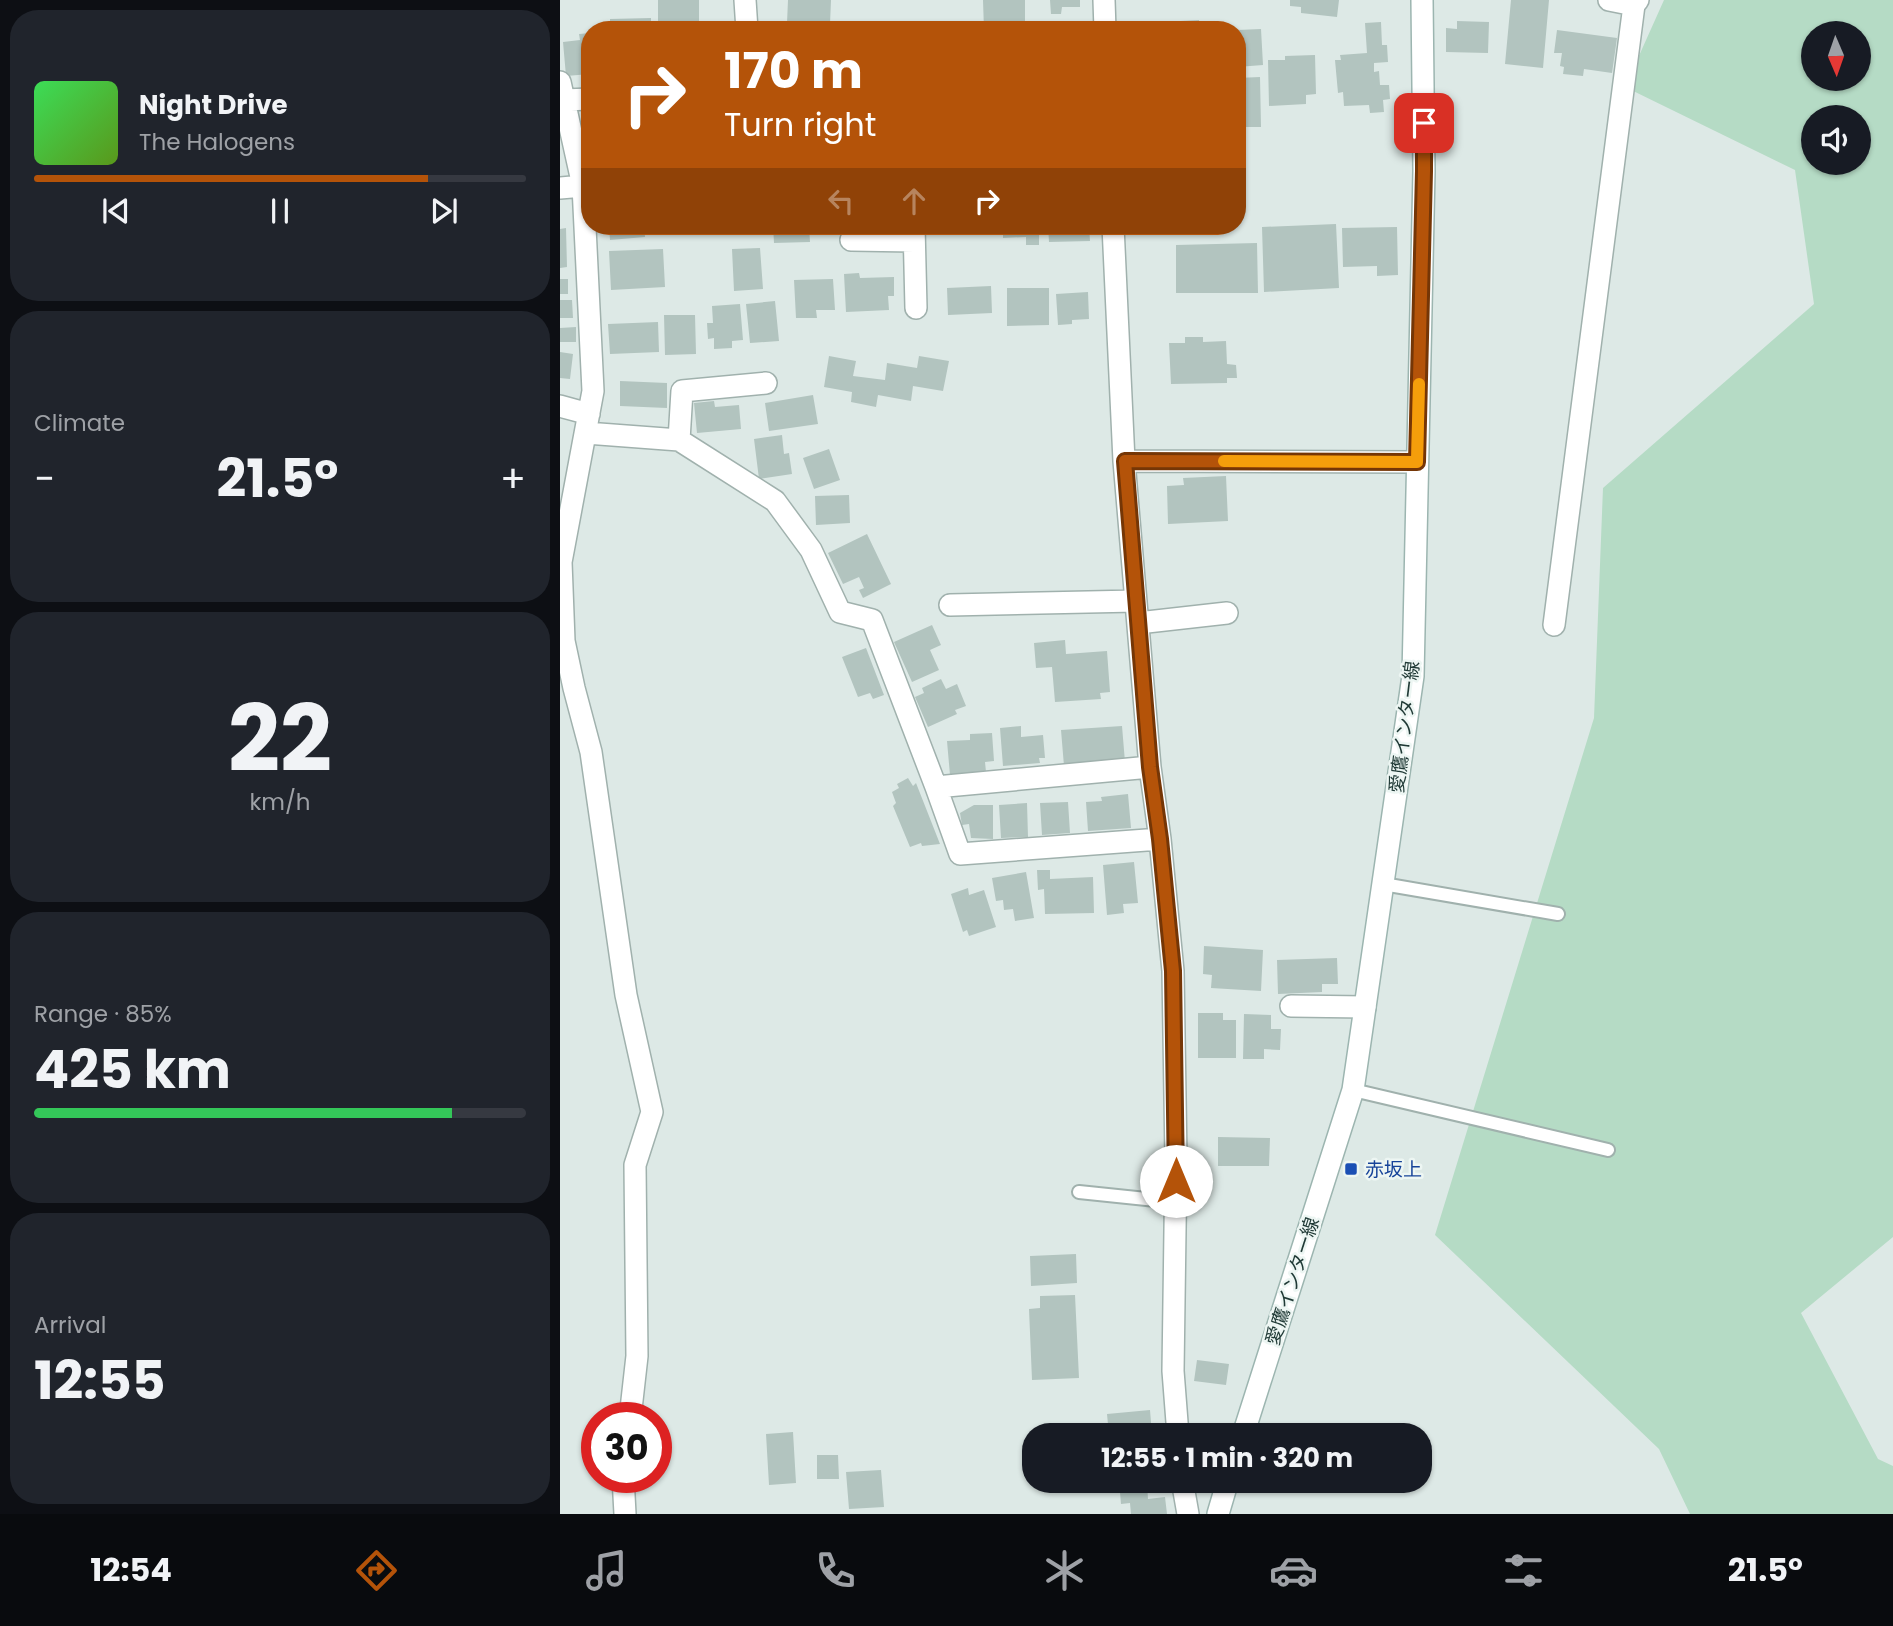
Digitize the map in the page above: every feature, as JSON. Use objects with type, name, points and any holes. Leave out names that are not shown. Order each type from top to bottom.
[{"type":"street","points":[[744,0],[746,21]]},
{"type":"street","points":[[1104,0],[1105,21]]},
{"type":"street","name":"愛鷹インター線","points":[[1247,1423],[1353,1090],[1413,676],[1424,171],[1422,0]]},
{"type":"street","points":[[1554,625],[1636,2],[1609,0]]},
{"type":"street","points":[[581,96],[562,91],[581,177]]},
{"type":"street","points":[[560,188],[581,186]]},
{"type":"street","points":[[585,235],[593,391],[561,562],[564,641],[592,752],[626,995],[652,1112],[635,1165],[637,1356],[632,1402]]},
{"type":"street","points":[[851,240],[904,235]]},
{"type":"street","points":[[914,235],[916,308]]},
{"type":"street","points":[[1113,235],[1125,461],[1137,612],[1150,767],[1173,971],[1175,1202],[1172,1371],[1177,1423]]},
{"type":"street","points":[[679,440],[682,391],[766,383]]},
{"type":"street","points":[[560,406],[587,423],[679,440],[775,501],[811,550],[839,612],[872,620],[960,854],[1160,839]]},
{"type":"street","points":[[1125,461],[1417,462]]},
{"type":"street","points":[[950,605],[1227,613]]},
{"type":"street","points":[[936,787],[1150,767]]},
{"type":"street","points":[[1291,1006],[1365,1007]]},
{"type":"street","points":[[624,1493],[625,1514]]},
{"type":"street","points":[[1184,1493],[1188,1514]]},
{"type":"street","points":[[1218,1514],[1224,1493]]},
{"type":"lane","points":[[1383,884],[1558,914]]},
{"type":"lane","points":[[1353,1090],[1608,1150]]},
{"type":"lane","points":[[1079,1192],[1175,1202]]},
{"type":"green space","points":[[1664,0],[1893,0],[1893,1237],[1801,1313],[1878,1459],[1893,1466],[1893,1514],[1690,1514],[1659,1449],[1435,1235],[1594,718],[1603,488],[1814,304],[1795,170],[1625,87]]},
{"type":"building","points":[[658,0],[699,0],[699,21],[658,21]]},
{"type":"building","points":[[788,0],[831,0],[830,21],[787,21]]},
{"type":"building","points":[[983,0],[1025,0],[1025,21],[984,21]]},
{"type":"building","points":[[1050,0],[1080,0],[1080,7],[1062,7],[1061,14],[1051,14]]},
{"type":"building","points":[[1290,0],[1339,0],[1337,17],[1301,13],[1301,7],[1290,6]]},
{"type":"building","points":[[1511,0],[1549,0],[1543,68],[1505,64]]},
{"type":"building","points":[[651,18],[651,21],[610,21]]},
{"type":"building","points":[[1457,21],[1489,22],[1488,53],[1446,52],[1446,28],[1457,29]]},
{"type":"building","points":[[1381,22],[1382,45],[1387,45],[1388,62],[1374,63],[1374,72],[1379,71],[1380,85],[1389,85],[1390,99],[1383,100],[1384,112],[1370,113],[1369,105],[1344,106],[1343,92],[1338,93],[1335,60],[1341,60],[1340,55],[1367,53],[1365,23]]},
{"type":"building","points":[[1261,29],[1263,65],[1246,66],[1246,30]]},
{"type":"building","points":[[1557,30],[1617,38],[1612,73],[1584,69],[1583,76],[1563,74],[1564,67],[1560,66],[1562,53],[1554,53]]},
{"type":"building","points":[[581,34],[581,75],[566,76],[563,42],[580,40]]},
{"type":"building","points":[[1315,55],[1316,94],[1306,95],[1306,104],[1269,106],[1268,60],[1285,60],[1285,56]]},
{"type":"building","points":[[1260,77],[1261,127],[1246,127],[1246,78]]},
{"type":"building","points":[[1336,224],[1339,288],[1264,292],[1262,227]]},
{"type":"building","points":[[1397,227],[1398,275],[1377,276],[1377,266],[1343,267],[1342,228]]},
{"type":"building","points":[[566,228],[567,267],[560,268],[560,229]]},
{"type":"building","points":[[610,235],[645,235],[645,237],[610,240]]},
{"type":"building","points":[[774,235],[810,235],[810,242],[774,243]]},
{"type":"building","points":[[1003,235],[1039,235],[1039,245],[1026,245],[1026,237],[1003,238]]},
{"type":"building","points":[[1049,235],[1090,235],[1090,241],[1049,242]]},
{"type":"building","points":[[1257,243],[1258,293],[1176,293],[1176,245]]},
{"type":"building","points":[[760,248],[763,289],[734,291],[732,249]]},
{"type":"building","points":[[663,249],[665,287],[611,290],[609,251]]},
{"type":"building","points":[[859,273],[860,278],[894,277],[894,296],[888,296],[889,310],[846,312],[844,274]]},
{"type":"building","points":[[560,279],[568,279],[568,294],[560,294]]},
{"type":"building","points":[[833,279],[835,310],[816,310],[817,318],[796,318],[794,280]]},
{"type":"building","points":[[991,286],[992,313],[948,315],[947,288]]},
{"type":"building","points":[[1007,288],[1049,288],[1049,325],[1007,326]]},
{"type":"building","points":[[1088,292],[1089,319],[1072,320],[1072,324],[1058,325],[1056,294]]},
{"type":"building","points":[[560,300],[572,300],[573,318],[560,318]]},
{"type":"building","points":[[775,301],[779,341],[750,343],[746,304]]},
{"type":"building","points":[[740,304],[743,340],[732,341],[732,348],[714,349],[714,338],[708,339],[707,323],[713,323],[712,306]]},
{"type":"building","points":[[664,315],[695,315],[696,354],[665,355]]},
{"type":"building","points":[[658,322],[659,352],[610,354],[608,324]]},
{"type":"building","points":[[576,327],[576,342],[560,342],[560,328]]},
{"type":"building","points":[[1185,337],[1203,337],[1203,342],[1226,341],[1227,364],[1236,365],[1237,378],[1227,378],[1227,383],[1171,384],[1169,343],[1185,343]]},
{"type":"building","points":[[560,352],[573,354],[570,379],[560,378]]},
{"type":"building","points":[[829,356],[856,361],[853,376],[885,380],[887,363],[917,368],[919,356],[949,361],[943,391],[913,386],[911,401],[878,395],[876,407],[851,402],[852,392],[824,387]]},
{"type":"building","points":[[620,381],[667,383],[667,408],[620,406]]},
{"type":"building","points":[[813,395],[818,424],[769,431],[765,403]]},
{"type":"building","points":[[714,401],[715,407],[739,405],[741,429],[697,433],[694,403]]},
{"type":"building","points":[[782,435],[784,454],[789,453],[792,474],[759,479],[754,439]]},
{"type":"building","points":[[829,449],[840,480],[814,489],[803,458]]},
{"type":"building","points":[[1226,476],[1228,521],[1168,524],[1167,486],[1184,485],[1183,478]]},
{"type":"building","points":[[849,495],[850,523],[816,525],[815,496]]},
{"type":"building","points":[[867,534],[891,584],[863,598],[859,590],[864,588],[859,577],[843,584],[828,553]]},
{"type":"building","points":[[932,625],[941,645],[930,650],[939,670],[912,682],[894,642]]},
{"type":"building","points":[[1065,640],[1066,654],[1107,651],[1110,692],[1100,693],[1101,699],[1055,702],[1052,667],[1036,668],[1034,643]]},
{"type":"building","points":[[866,648],[884,695],[873,699],[870,693],[858,697],[842,657]]},
{"type":"building","points":[[941,679],[946,689],[957,684],[966,706],[955,710],[957,714],[928,727],[915,697],[924,693],[922,688]]},
{"type":"building","points":[[1021,726],[1021,737],[1043,735],[1045,758],[1039,758],[1040,763],[1003,766],[1000,728]]},
{"type":"building","points":[[1122,726],[1125,762],[1064,766],[1061,730]]},
{"type":"building","points":[[992,733],[994,761],[985,762],[986,772],[950,775],[947,741],[970,740],[970,734]]},
{"type":"building","points":[[908,778],[913,786],[916,783],[940,844],[922,846],[921,843],[910,847],[893,806],[896,803],[892,792],[899,788],[897,784]]},
{"type":"building","points":[[1128,794],[1131,828],[1088,831],[1086,802],[1102,801],[1101,797]]},
{"type":"building","points":[[1068,802],[1070,833],[1042,835],[1040,803]]},
{"type":"building","points":[[1027,803],[1028,837],[1001,838],[999,805]]},
{"type":"building","points":[[974,805],[993,805],[993,839],[971,838],[969,824],[962,825],[960,813]]},
{"type":"building","points":[[1134,862],[1138,903],[1123,904],[1124,913],[1107,915],[1103,865]]},
{"type":"building","points":[[1037,870],[1050,870],[1050,879],[1093,877],[1094,913],[1045,914],[1044,889],[1038,890]]},
{"type":"building","points":[[1026,872],[1034,918],[1015,921],[1013,909],[1004,910],[1003,900],[996,901],[992,878]]},
{"type":"building","points":[[968,888],[969,895],[984,890],[996,927],[969,936],[967,930],[963,932],[951,894]]},
{"type":"building","points":[[1204,946],[1263,950],[1261,991],[1211,988],[1212,975],[1203,974]]},
{"type":"building","points":[[1337,958],[1338,984],[1322,984],[1322,992],[1278,994],[1277,960]]},
{"type":"building","points":[[1198,1013],[1223,1013],[1223,1020],[1236,1020],[1236,1058],[1198,1058]]},
{"type":"building","points":[[1244,1014],[1271,1015],[1271,1029],[1281,1029],[1280,1050],[1264,1049],[1264,1059],[1243,1059]]},
{"type":"building","points":[[1218,1137],[1270,1138],[1269,1166],[1218,1166]]},
{"type":"building","points":[[1076,1254],[1077,1283],[1031,1286],[1030,1256]]},
{"type":"building","points":[[1075,1295],[1079,1378],[1032,1380],[1029,1309],[1040,1308],[1040,1296]]},
{"type":"building","points":[[1197,1360],[1229,1364],[1226,1385],[1194,1381]]},
{"type":"building","points":[[1150,1410],[1151,1423],[1108,1423],[1107,1414]]},
{"type":"building","points":[[793,1432],[796,1483],[769,1485],[766,1434]]},
{"type":"building","points":[[817,1455],[838,1455],[839,1479],[817,1479]]},
{"type":"building","points":[[881,1470],[884,1507],[849,1509],[846,1472]]},
{"type":"building","points":[[1120,1493],[1148,1493],[1148,1499],[1165,1497],[1167,1514],[1131,1514],[1130,1503],[1121,1504]]},
{"type":"slow traffic","points":[[1224,461],[1417,462],[1419,384]]},
{"type":"place","name":"赤坂上","points":[[1351,1169]]},
{"type":"route","points":[[1176,1181],[1173,971],[1150,767],[1125,461],[1417,462],[1424,123]]}]
